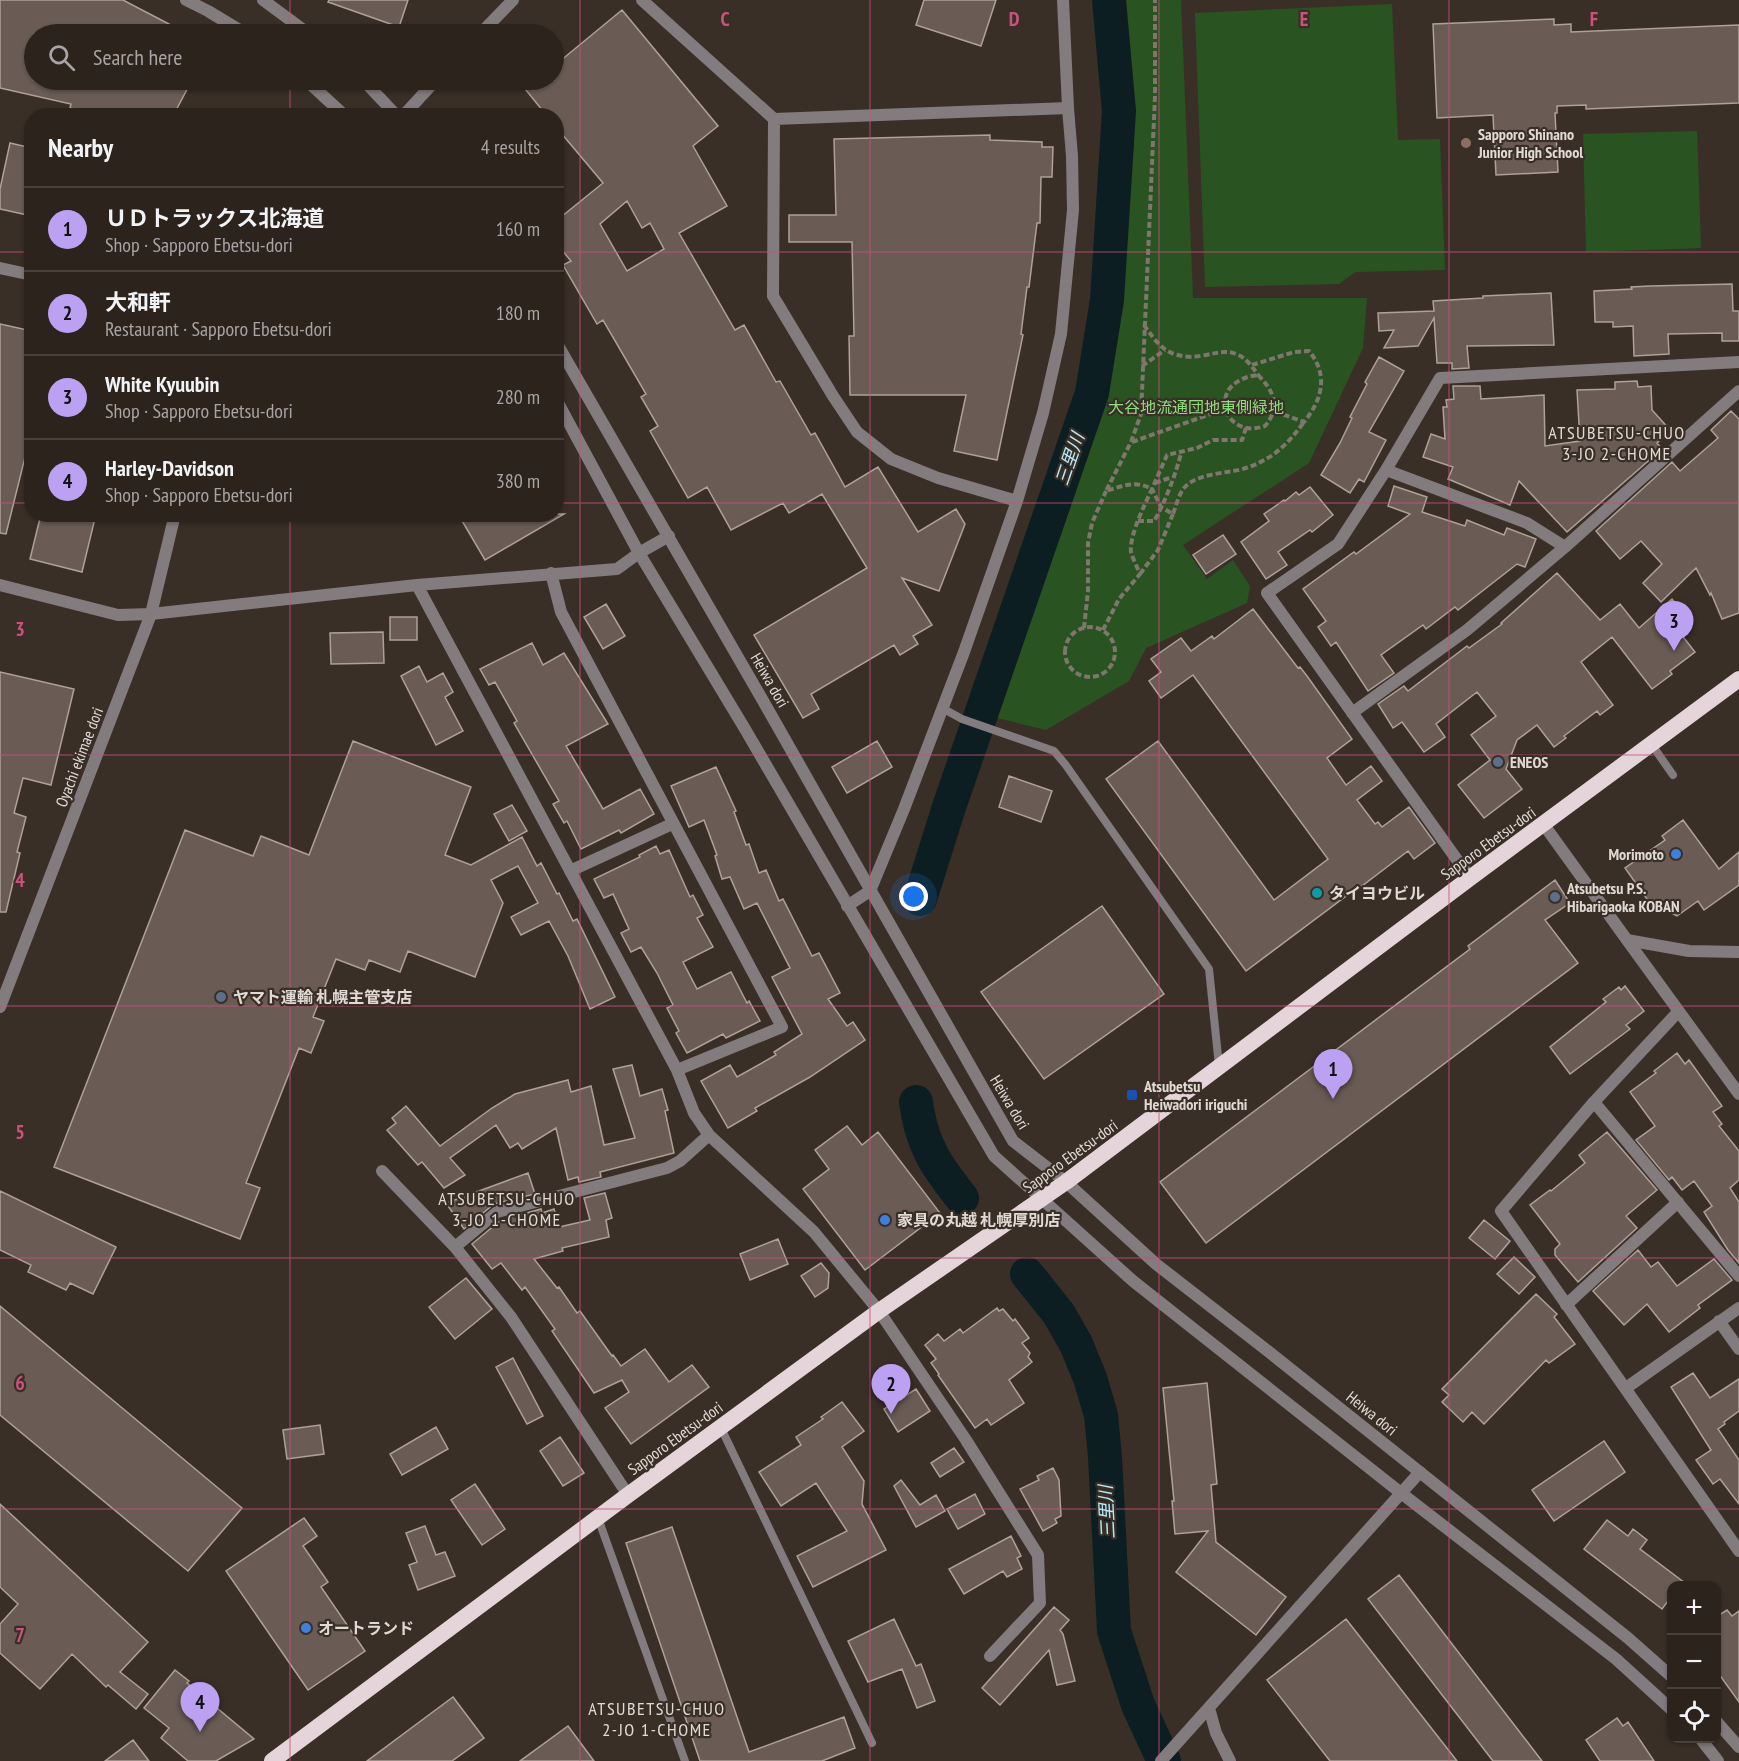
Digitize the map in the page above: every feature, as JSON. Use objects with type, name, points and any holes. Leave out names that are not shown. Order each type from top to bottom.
[{"type":"highway","name":"Sapporo Ebetsu-dori","points":[[272,1761],[879,1311],[1043,1199],[1739,679]]},
{"type":"street","points":[[186,0],[229,24]]},
{"type":"street","points":[[263,0],[295,24]]},
{"type":"street","points":[[490,24],[513,0]]},
{"type":"street","points":[[642,0],[774,119],[1068,108]]},
{"type":"street","points":[[847,906],[870,891],[904,809],[1017,501],[1043,413],[1061,334],[1073,210],[1063,0]]},
{"type":"street","points":[[317,90],[336,108]]},
{"type":"street","points":[[372,90],[389,108]]},
{"type":"street","points":[[410,108],[427,90]]},
{"type":"street","points":[[774,119],[773,296],[833,396],[857,432],[891,459],[938,478],[1017,501]]},
{"type":"street","points":[[0,268],[24,273]]},
{"type":"street","name":"Heiwa dori","points":[[564,356],[1013,1141],[1066,1182],[1156,1264],[1628,1638],[1667,1673]]},
{"type":"street","points":[[1470,878],[1267,593],[1338,544],[1386,471],[1440,378],[1739,362]]},
{"type":"street","points":[[1352,713],[1467,630],[1565,547],[1739,391]]},
{"type":"street","points":[[564,414],[639,553],[745,729],[994,1156],[1133,1281],[1616,1659],[1667,1706]]},
{"type":"street","points":[[1386,471],[1527,523],[1565,547]]},
{"type":"street","name":"Oyachi ekimae dori","points":[[0,1007],[151,614],[173,522]]},
{"type":"street","points":[[0,585],[118,615],[151,614],[417,585],[617,569],[669,536]]},
{"type":"street","points":[[551,573],[561,612],[782,1027],[677,1070]]},
{"type":"street","points":[[417,585],[677,1070],[694,1113],[709,1135],[814,1232],[879,1311],[966,1440],[1038,1555],[1040,1603],[990,1656]]},
{"type":"street","points":[[570,871],[672,824]]},
{"type":"street","points":[[1544,825],[1739,1094]]},
{"type":"street","points":[[1627,940],[1689,951],[1739,952]]},
{"type":"street","points":[[1678,1012],[1594,1102],[1501,1211],[1739,1551]]},
{"type":"street","points":[[1594,1102],[1739,1276]]},
{"type":"street","points":[[455,1247],[497,1212],[667,1168],[680,1161],[709,1135]]},
{"type":"street","points":[[382,1171],[455,1247],[511,1317],[628,1495]]},
{"type":"street","points":[[1566,1305],[1678,1202]]},
{"type":"street","points":[[1626,1388],[1739,1308]]},
{"type":"street","points":[[1719,1321],[1739,1349]]},
{"type":"street","points":[[1161,1761],[1420,1472]]},
{"type":"street","points":[[1209,1708],[1216,1733],[1230,1761]]},
{"type":"street","points":[[1721,1727],[1739,1747]]},
{"type":"street","points":[[1704,1743],[1718,1761]]},
{"type":"lane","points":[[942,708],[962,719],[1054,751],[1209,969],[1219,1068]]},
{"type":"lane","points":[[1652,745],[1673,775]]},
{"type":"lane","points":[[720,1427],[872,1743]]},
{"type":"lane","points":[[598,1518],[685,1761]]},
{"type":"path","points":[[1084,628],[1088,591],[1086,563],[1092,523],[1131,442],[1140,414],[1155,96],[1155,0]]},
{"type":"path","points":[[1144,325],[1165,350],[1176,355],[1233,351],[1252,365],[1274,397],[1274,411],[1265,426],[1246,428],[1233,422],[1225,409],[1224,400],[1228,391],[1239,379],[1258,375]]},
{"type":"path","points":[[1142,366],[1165,350]]},
{"type":"path","points":[[1103,630],[1119,598],[1158,550],[1183,489],[1191,482],[1246,468],[1278,453],[1291,441],[1313,411],[1322,381],[1321,369],[1309,351],[1294,352],[1252,365]]},
{"type":"path","points":[[1131,442],[1225,409]]},
{"type":"path","points":[[1274,411],[1304,422]]},
{"type":"path","points":[[1140,574],[1131,545],[1138,521],[1167,455],[1181,453],[1213,440],[1242,441],[1246,428]]},
{"type":"path","points":[[1138,521],[1154,521],[1177,470],[1181,453]]},
{"type":"path","points":[[1155,483],[1172,477]]},
{"type":"path","points":[[1106,491],[1130,484],[1144,484],[1152,489],[1161,507],[1173,514]]},
{"type":"path","points":[[1084,628],[1103,630],[1114,642],[1116,657],[1108,671],[1102,675],[1087,678],[1073,671],[1065,658],[1065,650],[1071,636],[1084,628]]},
{"type":"green space","name":"大谷地流通団地東側緑地","points":[[1118,0],[1181,0],[1193,298],[1367,298],[1363,348],[1309,463],[1183,545],[1207,579],[1233,560],[1250,586],[1247,603],[1146,648],[1129,681],[1046,730],[989,716],[1113,303],[1129,159]]},
{"type":"green space","points":[[1392,4],[1398,140],[1440,139],[1445,270],[1355,272],[1339,284],[1205,287],[1195,13]]},
{"type":"green space","points":[[1697,131],[1701,248],[1586,252],[1583,134]]},
{"type":"building","points":[[0,0],[123,0],[169,24],[24,24],[24,90],[187,90],[177,108],[70,108],[71,104],[0,88]]},
{"type":"building","points":[[329,0],[408,0],[400,24],[390,24],[328,2]]},
{"type":"building","points":[[924,0],[996,0],[981,46],[916,25]]},
{"type":"building","points":[[622,10],[718,126],[693,146],[727,206],[679,233],[735,330],[744,325],[776,382],[780,381],[811,435],[815,433],[845,487],[878,467],[918,532],[956,509],[965,524],[939,591],[902,578],[932,625],[913,636],[918,644],[900,655],[894,645],[811,694],[819,709],[803,718],[754,635],[867,568],[822,494],[789,513],[783,503],[731,530],[707,487],[688,498],[650,431],[658,426],[641,397],[646,394],[603,320],[597,324],[564,267],[571,261],[564,253],[564,215],[603,183],[564,137],[564,108],[540,108],[526,90],[564,90],[564,58]],"holes":[[[627,201],[642,228],[650,223],[664,249],[627,271],[600,224]]]},
{"type":"building","points":[[1554,19],[1554,25],[1571,24],[1571,32],[1739,25],[1739,103],[1586,109],[1586,105],[1557,106],[1557,113],[1555,113],[1558,172],[1496,175],[1493,115],[1437,118],[1433,24]]},
{"type":"building","points":[[990,135],[990,140],[1042,142],[1042,147],[1053,147],[1052,177],[1041,177],[1040,223],[1037,223],[1029,287],[1027,287],[1021,334],[1023,335],[997,460],[954,451],[966,395],[850,395],[849,336],[854,336],[852,242],[789,242],[789,215],[836,215],[834,139]]},
{"type":"building","points":[[10,143],[24,146],[24,214],[0,209],[0,189]]},
{"type":"building","points":[[1732,284],[1733,311],[1739,311],[1739,341],[1722,341],[1722,333],[1668,334],[1669,354],[1634,356],[1633,326],[1613,327],[1613,322],[1595,322],[1594,291],[1650,286]]},
{"type":"building","points":[[1551,293],[1554,345],[1467,346],[1469,368],[1452,369],[1452,363],[1437,363],[1434,318],[1418,346],[1384,348],[1394,330],[1379,331],[1378,313],[1434,311],[1433,301]]},
{"type":"building","points":[[0,324],[24,329],[24,461],[6,534],[0,533]]},
{"type":"building","points":[[1379,357],[1404,371],[1369,432],[1386,440],[1364,482],[1359,479],[1350,493],[1321,475],[1340,443],[1367,384],[1365,382]]},
{"type":"building","points":[[1637,381],[1638,387],[1651,386],[1652,410],[1671,431],[1657,443],[1662,449],[1567,532],[1519,481],[1510,505],[1448,479],[1453,467],[1423,457],[1431,434],[1445,439],[1443,407],[1447,407],[1446,400],[1454,399],[1453,386],[1480,386],[1481,399],[1544,395],[1545,446],[1580,441],[1577,390],[1615,389],[1615,382]]},
{"type":"building","points":[[1731,411],[1739,419],[1739,613],[1722,619],[1711,593],[1710,595],[1696,568],[1661,602],[1643,583],[1662,564],[1641,541],[1620,559],[1596,531],[1672,462],[1680,471],[1718,438],[1711,430]]},
{"type":"building","points":[[1394,486],[1427,497],[1422,512],[1465,526],[1467,520],[1504,535],[1507,528],[1536,539],[1525,567],[1517,564],[1458,610],[1455,607],[1426,629],[1423,625],[1381,655],[1394,673],[1368,691],[1336,642],[1331,646],[1318,627],[1326,621],[1303,589],[1410,514],[1388,506]]},
{"type":"building","points":[[1310,487],[1333,515],[1312,532],[1310,530],[1278,552],[1287,565],[1266,579],[1241,542],[1269,521],[1264,514],[1296,492],[1299,495]]},
{"type":"building","points":[[39,522],[94,522],[82,572],[30,559]]},
{"type":"building","points":[[463,522],[550,522],[485,560]]},
{"type":"building","points":[[1223,535],[1236,554],[1206,574],[1193,555]]},
{"type":"building","points":[[1557,573],[1600,620],[1620,604],[1639,628],[1672,599],[1686,615],[1674,625],[1695,652],[1670,671],[1672,674],[1652,689],[1612,637],[1581,662],[1613,705],[1600,715],[1597,711],[1564,736],[1566,738],[1554,747],[1537,725],[1517,740],[1506,769],[1522,789],[1484,818],[1458,785],[1490,760],[1471,735],[1496,716],[1477,692],[1436,724],[1445,737],[1424,752],[1402,722],[1393,728],[1378,704],[1404,686],[1408,691],[1467,646],[1469,648],[1502,624]]},
{"type":"building","points":[[606,604],[625,636],[603,649],[584,617]]},
{"type":"building","points":[[1253,609],[1298,668],[1300,667],[1307,676],[1352,739],[1327,758],[1346,785],[1371,766],[1382,781],[1357,800],[1375,824],[1378,822],[1382,827],[1409,807],[1435,843],[1414,859],[1408,851],[1246,971],[1106,779],[1158,741],[1274,900],[1328,859],[1193,675],[1161,698],[1149,681],[1161,672],[1151,659],[1181,638],[1191,651],[1212,636],[1214,639]]},
{"type":"building","points":[[390,617],[417,617],[417,640],[390,640]]},
{"type":"building","points":[[383,632],[384,663],[331,664],[330,633]]},
{"type":"building","points":[[532,643],[543,665],[564,653],[608,724],[566,746],[603,809],[640,789],[654,814],[621,833],[619,830],[581,849],[567,821],[564,823],[553,804],[559,801],[514,723],[517,721],[495,682],[489,685],[480,669]]},
{"type":"building","points":[[419,666],[427,682],[443,673],[453,692],[445,697],[463,731],[436,745],[401,676]]},
{"type":"building","points":[[0,672],[74,689],[51,785],[23,778],[14,813],[26,817],[6,912],[0,912]]},
{"type":"building","name":"ヤマト運輸 札幌主管支店","points":[[353,741],[471,787],[445,855],[471,865],[522,837],[537,866],[541,863],[573,921],[577,919],[615,997],[590,1009],[568,956],[549,921],[521,935],[511,917],[538,903],[518,866],[491,880],[503,903],[475,977],[408,951],[400,972],[369,960],[365,970],[336,959],[313,1017],[324,1021],[311,1053],[299,1048],[246,1183],[260,1188],[240,1239],[54,1167],[185,830],[253,856],[261,836],[309,855]]},
{"type":"building","points":[[877,741],[892,767],[847,793],[832,767]]},
{"type":"building","points":[[716,767],[736,811],[734,812],[746,845],[749,844],[759,873],[766,870],[779,901],[783,899],[812,956],[819,953],[840,993],[828,999],[847,1026],[853,1022],[865,1040],[810,1077],[755,1108],[757,1111],[728,1128],[701,1081],[730,1065],[737,1077],[776,1055],[774,1052],[802,1034],[772,977],[790,968],[757,903],[744,909],[730,877],[722,879],[715,856],[717,855],[704,820],[689,827],[671,786]]},
{"type":"building","points":[[1009,776],[1052,791],[1041,822],[999,807]]},
{"type":"building","points":[[512,805],[527,831],[509,841],[494,814]]},
{"type":"building","name":"Morimoto","points":[[1683,820],[1719,869],[1739,852],[1739,885],[1704,910],[1698,901],[1677,916],[1649,902],[1625,868],[1665,840],[1662,836]]},
{"type":"building","points":[[656,846],[660,854],[669,850],[690,897],[693,895],[703,915],[697,918],[713,947],[683,962],[697,989],[731,972],[747,1003],[749,1001],[760,1021],[726,1038],[723,1034],[687,1053],[676,1033],[679,1031],[667,1008],[673,1005],[657,973],[641,947],[631,952],[621,933],[629,929],[613,894],[604,898],[594,879],[640,857],[639,855]]},
{"type":"building","points":[[1555,880],[1570,903],[1545,920],[1578,963],[1206,1243],[1160,1182],[1470,949],[1468,946]]},
{"type":"building","points":[[1102,906],[1164,994],[1044,1079],[981,992]]},
{"type":"building","points":[[1625,986],[1644,1011],[1626,1025],[1630,1029],[1570,1074],[1550,1047],[1606,1002],[1603,999],[1619,987],[1621,990]]},
{"type":"building","points":[[1677,1053],[1685,1064],[1689,1060],[1722,1106],[1713,1112],[1722,1124],[1719,1126],[1739,1151],[1739,1180],[1730,1188],[1739,1202],[1739,1263],[1704,1212],[1712,1206],[1694,1181],[1682,1190],[1672,1177],[1669,1180],[1636,1140],[1655,1126],[1630,1092],[1656,1073],[1654,1071]]},
{"type":"building","points":[[632,1065],[640,1096],[662,1089],[668,1110],[665,1111],[674,1153],[600,1172],[601,1177],[579,1182],[578,1177],[568,1180],[556,1128],[522,1149],[518,1143],[510,1148],[496,1125],[450,1158],[465,1175],[444,1188],[422,1162],[418,1165],[387,1130],[396,1123],[392,1118],[406,1106],[440,1146],[515,1094],[568,1080],[571,1092],[591,1086],[604,1145],[635,1138],[613,1069]]},
{"type":"building","points":[[847,1126],[862,1145],[878,1132],[940,1213],[865,1270],[803,1189],[829,1169],[815,1150]]},
{"type":"building","points":[[1607,1132],[1657,1190],[1626,1216],[1637,1228],[1578,1282],[1555,1255],[1555,1249],[1560,1244],[1530,1205],[1585,1163],[1579,1155]]},
{"type":"building","points":[[528,1173],[535,1194],[494,1204],[464,1229],[446,1203]]},
{"type":"building","points":[[0,1191],[116,1247],[93,1294],[70,1283],[66,1290],[28,1272],[31,1265],[0,1250]]},
{"type":"building","points":[[605,1193],[612,1218],[606,1220],[609,1237],[562,1248],[563,1251],[534,1259],[557,1288],[559,1287],[577,1313],[580,1311],[621,1366],[645,1349],[669,1382],[692,1365],[709,1387],[631,1444],[605,1408],[629,1392],[622,1380],[594,1393],[552,1331],[555,1329],[525,1287],[522,1290],[501,1263],[492,1269],[472,1244],[501,1220],[541,1209],[542,1213],[554,1209],[559,1227],[590,1220],[584,1198]]},
{"type":"building","points":[[1484,1220],[1510,1241],[1495,1259],[1469,1238]]},
{"type":"building","points":[[778,1239],[788,1264],[750,1280],[740,1254]]},
{"type":"building","points":[[1638,1250],[1651,1267],[1658,1262],[1677,1286],[1714,1259],[1732,1280],[1698,1305],[1700,1308],[1669,1332],[1647,1304],[1624,1325],[1593,1291]]},
{"type":"building","points":[[1514,1257],[1535,1277],[1519,1294],[1497,1274]]},
{"type":"building","points":[[821,1263],[829,1273],[828,1288],[815,1297],[801,1276]]},
{"type":"building","points":[[466,1278],[492,1309],[455,1339],[429,1307]]},
{"type":"building","points":[[1536,1294],[1557,1314],[1554,1317],[1575,1344],[1549,1363],[1546,1360],[1484,1424],[1472,1412],[1463,1422],[1442,1402],[1449,1395],[1442,1389]]},
{"type":"building","points":[[0,1306],[242,1508],[188,1571],[0,1415]]},
{"type":"building","points":[[997,1308],[999,1311],[1003,1309],[1013,1321],[1015,1319],[1029,1338],[1022,1343],[1030,1353],[1028,1357],[1032,1362],[1009,1380],[1024,1403],[991,1425],[987,1419],[975,1428],[938,1375],[931,1363],[936,1359],[925,1345],[938,1334],[944,1341],[960,1329],[963,1333]]},
{"type":"building","points":[[513,1358],[543,1416],[527,1424],[496,1367]]},
{"type":"building","points":[[1693,1373],[1710,1398],[1739,1379],[1739,1411],[1718,1429],[1739,1460],[1739,1504],[1720,1479],[1713,1484],[1696,1460],[1711,1450],[1671,1387]]},
{"type":"building","points":[[1207,1383],[1217,1484],[1211,1485],[1216,1542],[1286,1597],[1256,1635],[1176,1572],[1208,1531],[1175,1534],[1163,1388]]},
{"type":"building","points":[[916,1389],[930,1411],[898,1432],[884,1409]]},
{"type":"building","points":[[842,1402],[864,1431],[842,1447],[864,1481],[862,1504],[886,1550],[813,1587],[797,1556],[847,1531],[816,1483],[781,1506],[759,1472],[801,1445],[796,1437],[823,1419],[821,1417]]},
{"type":"building","points":[[320,1425],[324,1454],[287,1459],[283,1430]]},
{"type":"building","points":[[436,1427],[448,1449],[402,1475],[390,1454]]},
{"type":"building","points":[[560,1437],[584,1473],[563,1486],[540,1451]]},
{"type":"building","points":[[1604,1441],[1625,1472],[1554,1521],[1532,1490]]},
{"type":"building","points":[[954,1448],[964,1462],[940,1477],[931,1463]]},
{"type":"building","points":[[1053,1468],[1059,1480],[1061,1516],[1055,1519],[1057,1523],[1043,1531],[1020,1489],[1039,1480],[1037,1476]]},
{"type":"building","points":[[901,1480],[920,1505],[936,1495],[945,1511],[916,1527],[894,1486]]},
{"type":"building","points":[[475,1484],[505,1529],[482,1545],[451,1500]]},
{"type":"building","points":[[975,1494],[985,1514],[958,1529],[947,1509]]},
{"type":"building","points":[[0,1504],[148,1642],[120,1672],[148,1694],[136,1709],[108,1685],[106,1687],[72,1654],[40,1689],[0,1653],[0,1624],[18,1604],[0,1587]]},
{"type":"building","points":[[304,1518],[317,1536],[303,1546],[328,1582],[321,1587],[365,1651],[308,1690],[226,1571]]},
{"type":"building","points":[[1607,1520],[1628,1536],[1633,1529],[1647,1540],[1640,1549],[1682,1581],[1667,1581],[1667,1602],[1662,1609],[1584,1549]]},
{"type":"building","points":[[425,1526],[436,1555],[445,1552],[455,1576],[418,1590],[409,1565],[417,1562],[406,1533]]},
{"type":"building","points":[[672,1527],[749,1752],[844,1717],[855,1748],[822,1761],[700,1761],[626,1543]]},
{"type":"building","points":[[1011,1536],[1021,1556],[1017,1558],[1022,1569],[1007,1577],[1003,1571],[964,1594],[949,1569]]},
{"type":"building","points":[[1399,1575],[1542,1761],[1493,1761],[1368,1599]]},
{"type":"building","points":[[1054,1607],[1069,1620],[1060,1630],[1075,1681],[1057,1685],[1049,1650],[1000,1705],[982,1688]]},
{"type":"building","points":[[1727,1610],[1732,1616],[1739,1611],[1739,1702],[1721,1677],[1721,1614]]},
{"type":"building","points":[[894,1619],[916,1666],[921,1664],[935,1701],[917,1708],[902,1669],[868,1682],[848,1641]]},
{"type":"building","points":[[1346,1619],[1457,1761],[1330,1761],[1267,1680]]},
{"type":"building","points":[[175,1670],[189,1681],[187,1683],[254,1739],[216,1761],[188,1761],[161,1738],[169,1728],[144,1708]]},
{"type":"building","points":[[453,1697],[484,1738],[452,1761],[367,1761]]},
{"type":"building","points":[[1617,1718],[1623,1726],[1628,1722],[1654,1761],[1600,1761],[1586,1740]]},
{"type":"building","points":[[568,1726],[594,1761],[520,1761]]},
{"type":"building","points":[[133,1740],[149,1761],[105,1761]]},
{"type":"waterway","name":"三里川","points":[[920,899],[949,807],[1092,393],[1107,300],[1119,111],[1109,0]]},
{"type":"waterway","name":"三里川","points":[[916,1102],[918,1117],[931,1153],[962,1198]]},
{"type":"waterway","name":"三里川","points":[[1027,1274],[1059,1314],[1076,1344],[1090,1378],[1101,1415],[1114,1631],[1138,1705],[1164,1761]]},
{"type":"place","name":"Sapporo Shinano Junior High School","points":[[1466,143]]},
{"type":"place","name":"White Kyuubin","points":[[1674,651]]},
{"type":"place","name":"ENEOS","points":[[1498,762]]},
{"type":"place","name":"Morimoto","points":[[1676,854]]},
{"type":"place","name":"タイヨウビル","points":[[1317,893]]},
{"type":"place","name":"Atsubetsu P.S. Hibarigaoka KOBAN","points":[[1555,897]]},
{"type":"place","name":"ヤマト運輸 札幌主管支店","points":[[221,997]]},
{"type":"place","name":"Atsubetsu Heiwadori iriguchi","points":[[1132,1095]]},
{"type":"place","name":"ＵＤトラックス北海道","points":[[1333,1099]]},
{"type":"place","name":"家具の丸越 札幌厚別店","points":[[885,1220]]},
{"type":"place","name":"大和軒","points":[[891,1414]]},
{"type":"place","name":"オートランド","points":[[306,1628]]},
{"type":"place","name":"Harley-Davidson","points":[[200,1732]]},
{"type":"district","name":"ATSUBETSU-CHUO 3-JO 2-CHOME","points":[[1617,443]]},
{"type":"district","name":"ATSUBETSU-CHUO 3-JO 1-CHOME","points":[[507,1209]]},
{"type":"district","name":"ATSUBETSU-CHUO 2-JO 1-CHOME","points":[[657,1719]]}]
